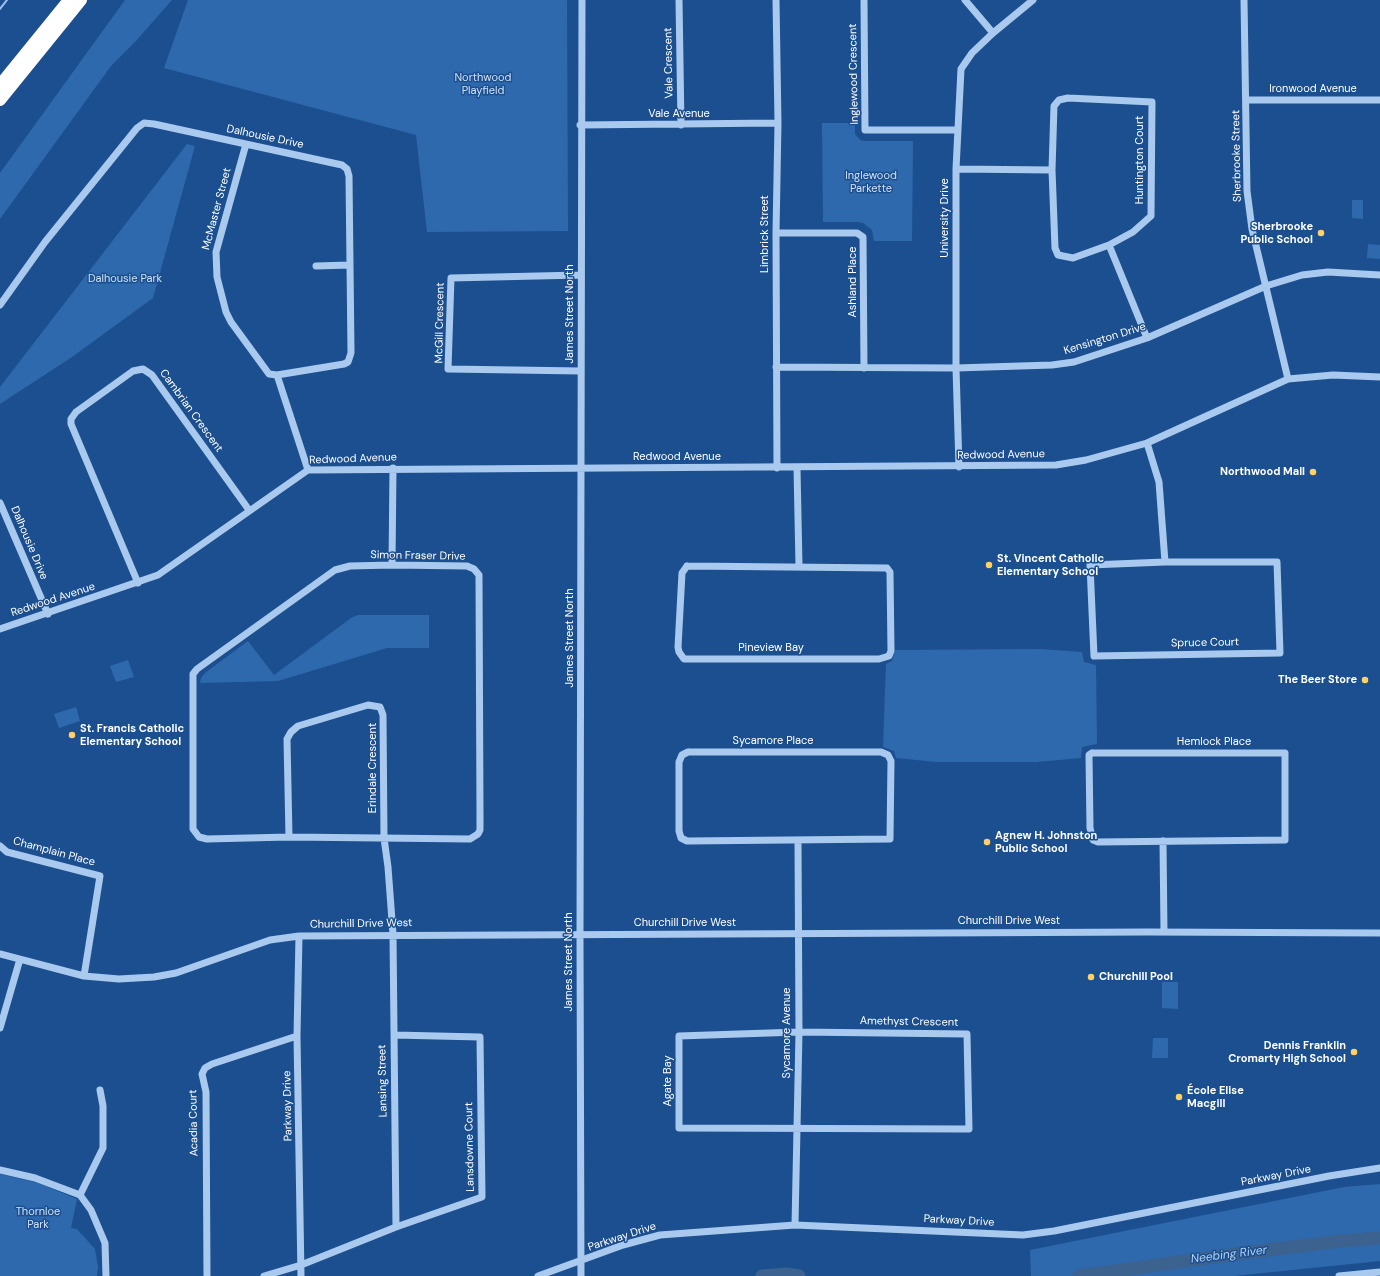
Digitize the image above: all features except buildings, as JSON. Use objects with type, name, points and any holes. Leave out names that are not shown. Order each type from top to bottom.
[{"type":"highway","points":[[0,85],[69,0]]},
{"type":"highway","points":[[0,100],[81,0]]},
{"type":"street","name":"James Street North","points":[[581,1276],[580,934],[582,468],[580,125],[582,0]]},
{"type":"street","name":"Vale Crescent","points":[[679,0],[681,125]]},
{"type":"street","name":"Limbrick Street","points":[[776,0],[778,123],[776,233],[777,468]]},
{"type":"street","name":"Inglewood Crescent","points":[[864,0],[865,130],[957,130]]},
{"type":"street","points":[[965,0],[993,33]]},
{"type":"street","name":"University Drive","points":[[959,467],[956,368],[956,170],[961,69],[972,53],[993,33],[1033,0]]},
{"type":"street","name":"Sherbrooke Street","points":[[1244,0],[1247,100],[1247,192],[1252,229],[1288,379]]},
{"type":"street","name":"Huntington Court","points":[[1068,98],[1152,102],[1151,216],[1133,232],[1109,245],[1073,258],[1058,255],[1055,248],[1052,170],[1054,106],[1059,100],[1068,98]]},
{"type":"street","name":"Ironwood Avenue","points":[[1247,100],[1380,100]]},
{"type":"street","name":"Vale Avenue","points":[[580,125],[778,123]]},
{"type":"street","name":"Dalhousie Drive","points":[[0,305],[48,238],[140,125],[154,124],[342,165],[347,169],[349,176],[351,353],[348,362],[341,366],[277,375]]},
{"type":"street","name":"McMaster Street","points":[[246,144],[216,252],[217,277],[222,300],[232,322],[266,371],[273,375],[277,375]]},
{"type":"street","points":[[956,170],[1052,170]]},
{"type":"street","name":"Ashland Place","points":[[776,233],[857,233],[864,237],[864,368]]},
{"type":"street","points":[[1109,245],[1147,338]]},
{"type":"street","points":[[316,266],[350,265]]},
{"type":"street","name":"Kensington Drive","points":[[776,368],[956,368],[1052,365],[1074,362],[1147,338],[1266,286],[1302,275],[1328,272],[1380,275]]},
{"type":"street","name":"McGill Crescent","points":[[581,275],[451,278],[448,369],[581,371]]},
{"type":"street","name":"Cambrian Crescent","points":[[138,583],[71,424],[71,419],[76,412],[133,371],[143,369],[152,375],[249,510]]},
{"type":"street","points":[[277,375],[308,470]]},
{"type":"street","name":"Redwood Avenue","points":[[0,629],[48,614],[158,575],[308,470],[393,468],[797,468],[1056,465],[1086,460],[1146,443],[1288,379],[1333,375],[1380,377]]},
{"type":"street","points":[[1146,443],[1159,482],[1165,562]]},
{"type":"street","points":[[392,565],[393,468]]},
{"type":"street","points":[[797,468],[799,566]]},
{"type":"street","name":"Dalhousie Drive","points":[[0,503],[48,614]]},
{"type":"street","name":"Spruce Court","points":[[1165,562],[1277,562],[1280,654],[1094,656],[1090,565],[1165,562]]},
{"type":"street","name":"Simon Fraser Drive","points":[[392,565],[467,566],[474,569],[479,576],[480,826],[478,834],[470,839],[289,837],[207,839],[199,837],[194,833],[193,674],[197,669],[336,570],[350,566],[392,565]]},
{"type":"street","name":"Pineview Bay","points":[[687,566],[799,566],[887,568],[890,572],[891,651],[889,656],[879,659],[688,659],[681,656],[678,647],[683,569],[687,566]]},
{"type":"street","name":"Erindale Crescent","points":[[289,837],[287,739],[291,732],[298,726],[368,705],[375,705],[380,707],[383,715],[384,838]]},
{"type":"street","name":"Sycamore Place","points":[[688,752],[881,752],[888,755],[891,761],[890,839],[798,841],[688,841],[681,838],[679,831],[679,762],[682,755],[688,752]]},
{"type":"street","name":"Hemlock Place","points":[[1092,753],[1285,753],[1285,840],[1163,841],[1098,842],[1093,840],[1090,828],[1089,755],[1092,753]]},
{"type":"street","name":"Lansing Street","points":[[384,838],[388,867],[393,934],[396,1227]]},
{"type":"street","name":"Sycamore Avenue","points":[[795,1225],[799,1032],[798,841]]},
{"type":"street","points":[[1163,841],[1164,932]]},
{"type":"street","name":"Champlain Place","points":[[0,846],[7,852],[100,876],[84,976]]},
{"type":"street","name":"Churchill Drive West","points":[[0,954],[84,976],[119,979],[154,977],[191,968],[238,950],[270,940],[299,936],[393,934],[1164,932],[1380,933]]},
{"type":"street","name":"Parkway Drive","points":[[299,936],[298,1036],[301,1276]]},
{"type":"street","points":[[0,1028],[20,959]]},
{"type":"street","name":"Agate Bay","points":[[796,1128],[679,1128],[679,1036],[799,1032]]},
{"type":"street","name":"Amethyst Crescent","points":[[796,1128],[969,1129],[967,1034],[799,1032]]},
{"type":"street","name":"Lansdowne Court","points":[[264,1276],[301,1265],[396,1227],[482,1197],[480,1037],[394,1034]]},
{"type":"street","name":"Acadia Court","points":[[207,1276],[206,1092],[202,1074],[205,1068],[212,1064],[298,1036]]},
{"type":"street","points":[[80,1195],[103,1148],[103,1106],[100,1090]]},
{"type":"street","name":"Parkway Drive","points":[[538,1276],[660,1234],[795,1225],[1031,1234],[1054,1232],[1329,1176],[1380,1168]]},
{"type":"street","points":[[0,1170],[27,1175],[58,1185],[80,1195],[91,1210],[104,1242],[106,1276]]},
{"type":"street","points":[[1339,1276],[1380,1272]]},
{"type":"green space","points":[[125,0],[172,0],[135,42],[111,66],[0,219],[0,173]]},
{"type":"green space","name":"Northwood Playfield","points":[[188,0],[567,0],[568,231],[427,232],[416,135],[164,68]]},
{"type":"green space","name":"Inglewood Parkette","points":[[822,123],[855,123],[855,134],[860,140],[865,141],[913,141],[912,241],[874,241],[872,230],[863,223],[823,222]]},
{"type":"green space","name":"Dalhousie Park","points":[[187,144],[195,146],[153,298],[72,357],[0,404],[0,387]]},
{"type":"green space","points":[[1352,200],[1363,200],[1363,219],[1352,218]]},
{"type":"green space","points":[[1368,244],[1380,245],[1380,259],[1367,258]]},
{"type":"green space","points":[[358,615],[429,615],[429,648],[387,648],[278,681],[200,683],[201,678],[205,673],[248,641],[274,675],[351,618]]},
{"type":"green space","points":[[1041,649],[1082,652],[1084,662],[1096,665],[1097,744],[1082,747],[1081,758],[1037,762],[936,762],[896,758],[894,751],[883,747],[886,664],[892,661],[895,650]]},
{"type":"green space","points":[[128,660],[134,677],[116,682],[110,666]]},
{"type":"green space","points":[[76,707],[80,721],[59,728],[54,714]]},
{"type":"green space","points":[[1162,982],[1178,982],[1178,1009],[1162,1008]]},
{"type":"green space","points":[[1153,1038],[1168,1038],[1168,1058],[1152,1058]]},
{"type":"green space","name":"Thornloe Park","points":[[0,1174],[38,1183],[77,1199],[71,1228],[77,1229],[95,1249],[98,1267],[97,1276],[0,1276]]},
{"type":"green space","points":[[1380,1184],[1380,1261],[1234,1276],[1031,1276],[1030,1250],[1344,1187]]},
{"type":"waterway","points":[[0,9],[7,0]]},
{"type":"waterway","name":"Neebing River","points":[[1079,1276],[1236,1254],[1341,1241],[1380,1238]]},
{"type":"waterway","name":"Neebing River","points":[[762,1276],[787,1274],[799,1276]]},
{"type":"place","name":"Sherbrooke Public School","points":[[1321,233]]},
{"type":"place","name":"Northwood Mall","points":[[1313,472]]},
{"type":"place","name":"St. Vincent Catholic Elementary School","points":[[989,565]]},
{"type":"place","name":"The Beer Store","points":[[1365,680]]},
{"type":"place","name":"St. Francis Catholic Elementary School","points":[[72,735]]},
{"type":"place","name":"Agnew H. Johnston Public School","points":[[987,842]]},
{"type":"place","name":"Churchill Pool","points":[[1091,977]]},
{"type":"place","name":"Dennis Franklin Cromarty High School","points":[[1354,1052]]},
{"type":"place","name":"École Elise Macgill","points":[[1179,1097]]}]
